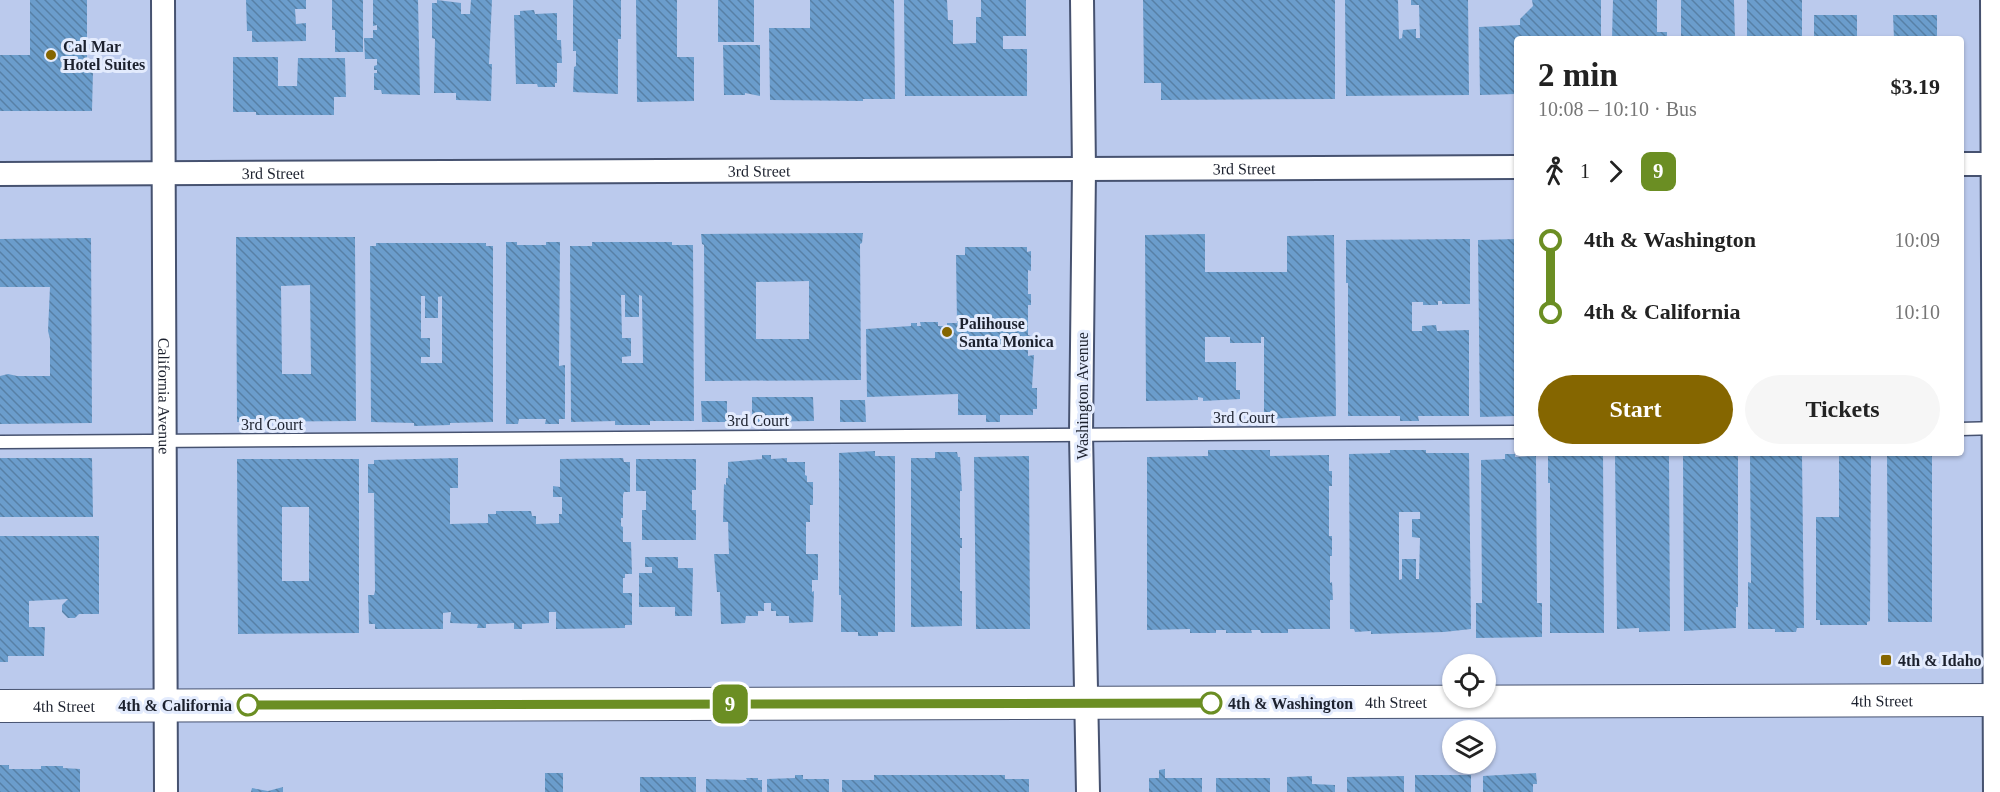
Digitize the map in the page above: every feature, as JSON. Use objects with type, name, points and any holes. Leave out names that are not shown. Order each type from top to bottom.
[{"type":"street","name":"California Avenue","points":[[163,0],[166,792]]},
{"type":"street","name":"Washington Avenue","points":[[1082,0],[1084,170],[1081,435],[1088,792]]},
{"type":"street","points":[[1992,0],[1996,164],[1997,700],[1995,792]]},
{"type":"street","points":[[1964,164],[1996,164]]},
{"type":"street","name":"3rd Street","points":[[0,174],[1514,167]]},
{"type":"street","name":"4th Street","points":[[0,706],[1997,700]]},
{"type":"lane","points":[[1964,429],[1997,428]]},
{"type":"lane","name":"3rd Court","points":[[0,442],[1514,432]]},
{"type":"building","name":"Cal Mar Hotel Suites","points":[[30,0],[87,0],[87,71],[93,71],[92,111],[0,111],[0,55],[30,55]]},
{"type":"building","points":[[246,0],[306,0],[306,9],[295,9],[296,24],[306,23],[306,41],[252,42],[252,31],[247,31]]},
{"type":"building","points":[[332,0],[363,0],[363,52],[335,52]]},
{"type":"building","points":[[373,0],[418,0],[420,95],[382,94],[381,90],[374,90],[374,73],[377,73],[377,70],[374,70],[374,66],[377,65],[377,59],[365,59],[364,38],[373,38],[373,30],[377,30],[377,25],[373,26]]},
{"type":"building","points":[[437,0],[461,3],[461,14],[470,14],[471,0],[492,0],[489,64],[492,64],[491,101],[456,100],[456,93],[434,93],[435,39],[432,38],[432,3],[437,3]]},
{"type":"building","points":[[573,0],[621,0],[618,94],[573,92],[576,51],[573,51]]},
{"type":"building","points":[[636,0],[677,0],[677,57],[694,57],[694,101],[637,102]]},
{"type":"building","points":[[718,0],[754,0],[754,42],[718,42]]},
{"type":"building","points":[[810,0],[894,0],[895,99],[770,100],[769,28],[810,28]]},
{"type":"building","points":[[904,0],[947,0],[948,20],[953,20],[953,44],[976,43],[976,17],[981,17],[981,0],[1026,0],[1026,36],[1003,36],[1003,49],[1027,49],[1027,96],[905,96]]},
{"type":"building","points":[[1143,0],[1335,0],[1335,99],[1161,100],[1161,83],[1144,83]]},
{"type":"building","points":[[1345,0],[1398,0],[1399,39],[1402,38],[1403,30],[1416,29],[1416,38],[1420,38],[1419,5],[1411,5],[1411,0],[1468,0],[1469,95],[1346,96]]},
{"type":"building","points":[[1532,0],[1601,0],[1601,36],[1514,36],[1514,94],[1480,95],[1479,27],[1520,25],[1520,19],[1533,6]]},
{"type":"building","points":[[1613,0],[1657,0],[1657,32],[1667,32],[1667,36],[1612,36]]},
{"type":"building","points":[[1681,0],[1734,0],[1735,36],[1681,36]]},
{"type":"building","points":[[1747,0],[1802,0],[1802,36],[1747,36]]},
{"type":"building","points":[[534,10],[535,14],[557,13],[557,40],[561,40],[562,63],[557,63],[555,87],[516,84],[514,15],[520,15],[520,11]]},
{"type":"building","points":[[1814,15],[1857,15],[1857,36],[1814,36]]},
{"type":"building","points":[[1893,15],[1937,15],[1937,36],[1894,36]]},
{"type":"building","points":[[723,45],[760,45],[760,96],[745,93],[745,95],[724,95]]},
{"type":"building","points":[[233,57],[278,57],[278,86],[297,86],[298,58],[345,58],[346,97],[334,97],[334,115],[256,115],[256,112],[233,112]]},
{"type":"building","points":[[863,233],[860,244],[861,380],[705,381],[704,245],[701,234]],"holes":[[[809,281],[809,339],[756,339],[756,282]]]},
{"type":"building","points":[[1205,234],[1205,272],[1287,272],[1287,236],[1334,235],[1336,416],[1264,419],[1264,337],[1261,337],[1261,343],[1230,343],[1230,337],[1205,337],[1205,362],[1236,362],[1236,390],[1240,390],[1240,399],[1203,401],[1203,398],[1198,397],[1198,400],[1146,401],[1145,235]]},
{"type":"building","points":[[236,237],[355,237],[356,421],[237,422]],"holes":[[[310,285],[311,374],[282,374],[281,286]]]},
{"type":"building","points":[[91,238],[92,423],[0,424],[0,376],[8,374],[50,376],[48,331],[50,287],[0,287],[0,239]]},
{"type":"building","points":[[1470,239],[1470,304],[1442,304],[1442,301],[1438,301],[1438,305],[1423,305],[1423,302],[1412,302],[1412,331],[1422,331],[1422,326],[1436,325],[1437,331],[1469,330],[1469,416],[1418,416],[1419,421],[1400,421],[1400,416],[1348,416],[1346,240]]},
{"type":"building","points":[[1514,239],[1514,416],[1480,417],[1478,240]]},
{"type":"building","points":[[506,242],[517,242],[517,245],[546,245],[546,242],[560,242],[559,366],[565,365],[565,419],[559,419],[559,424],[545,424],[546,419],[519,419],[518,424],[506,424]]},
{"type":"building","points":[[592,242],[672,242],[672,245],[693,245],[694,421],[650,421],[650,425],[615,425],[615,421],[571,422],[570,246],[592,246]],"holes":[[[621,295],[625,295],[625,317],[639,317],[639,295],[642,296],[643,363],[622,363],[622,357],[631,356],[631,338],[622,338]]]},
{"type":"building","points":[[376,243],[486,243],[486,246],[493,246],[493,422],[414,426],[414,423],[371,422],[370,246],[376,246]],"holes":[[[421,296],[425,296],[425,318],[438,318],[438,297],[442,296],[442,363],[421,363],[421,357],[430,357],[430,338],[421,338]]]},
{"type":"building","name":"Palihouse Santa Monica","points":[[965,247],[1027,247],[1027,252],[1031,251],[1031,271],[1028,270],[1028,294],[1031,294],[1031,305],[1028,305],[1028,335],[1031,336],[1031,345],[1028,345],[1028,356],[1034,355],[1032,388],[1037,388],[1037,409],[1033,409],[1033,415],[1000,415],[1000,422],[986,422],[986,415],[958,415],[958,394],[867,397],[866,329],[911,326],[911,323],[921,326],[920,322],[938,322],[938,326],[957,323],[956,255],[965,255]]},
{"type":"building","points":[[752,397],[813,397],[814,421],[752,422]]},
{"type":"building","points":[[840,400],[865,400],[866,422],[840,422]]},
{"type":"building","points":[[701,401],[727,401],[727,422],[702,422]]},
{"type":"building","points":[[1208,450],[1270,450],[1270,456],[1329,455],[1329,471],[1332,471],[1332,486],[1329,486],[1329,536],[1332,536],[1330,583],[1332,582],[1333,600],[1330,600],[1330,629],[1288,629],[1288,633],[1261,633],[1260,630],[1251,630],[1252,633],[1226,633],[1226,630],[1216,630],[1216,633],[1190,633],[1190,629],[1147,630],[1147,457],[1208,456]]},
{"type":"building","points":[[1390,450],[1426,450],[1426,453],[1469,453],[1471,629],[1371,634],[1371,631],[1355,632],[1354,629],[1350,629],[1349,454],[1390,453]],"holes":[[[1399,512],[1420,512],[1420,519],[1412,519],[1412,537],[1420,538],[1419,579],[1416,579],[1416,559],[1402,559],[1402,579],[1399,580]]]},
{"type":"building","points":[[875,451],[875,456],[895,456],[895,632],[878,632],[878,636],[858,636],[858,632],[841,632],[839,453]]},
{"type":"building","points":[[935,452],[957,452],[960,457],[962,626],[911,627],[911,458],[935,458]]},
{"type":"building","points":[[1505,454],[1514,454],[1515,457],[1536,456],[1537,603],[1542,603],[1542,637],[1476,638],[1476,603],[1482,603],[1481,460],[1505,459]]},
{"type":"building","points":[[762,455],[771,455],[771,459],[787,458],[787,462],[805,462],[807,482],[813,482],[813,505],[810,505],[810,522],[806,522],[806,554],[818,554],[818,580],[812,580],[813,622],[789,623],[789,616],[776,616],[776,611],[771,611],[771,603],[764,603],[764,611],[758,611],[758,616],[746,616],[745,623],[721,624],[720,592],[717,592],[714,554],[729,554],[728,522],[723,522],[724,484],[726,485],[726,478],[728,478],[728,462],[762,459]]},
{"type":"building","points":[[1029,456],[1030,629],[976,629],[974,457]]},
{"type":"building","points":[[1548,456],[1603,456],[1604,633],[1550,633],[1550,483],[1548,483]]},
{"type":"building","points":[[1615,456],[1669,456],[1670,631],[1639,632],[1639,628],[1617,629]]},
{"type":"building","points":[[1683,456],[1738,456],[1736,628],[1684,631]]},
{"type":"building","points":[[1750,456],[1802,456],[1804,628],[1797,628],[1796,632],[1748,629],[1748,582],[1751,583]]},
{"type":"building","points":[[1839,456],[1871,456],[1870,621],[1867,625],[1820,625],[1820,620],[1816,620],[1816,517],[1839,517]]},
{"type":"building","points":[[1887,456],[1932,456],[1932,622],[1888,622]]},
{"type":"building","points":[[0,458],[92,458],[93,517],[0,517]]},
{"type":"building","points":[[458,458],[458,488],[450,488],[450,524],[488,523],[488,514],[496,514],[496,511],[531,511],[532,516],[536,516],[536,524],[559,523],[559,514],[562,514],[562,497],[553,497],[553,486],[560,487],[560,459],[623,458],[624,462],[630,462],[630,492],[624,492],[623,495],[621,526],[623,527],[623,542],[631,542],[632,574],[625,574],[623,578],[623,593],[632,593],[632,625],[625,625],[625,628],[556,629],[556,612],[549,612],[549,623],[522,624],[522,629],[514,629],[514,623],[486,624],[486,628],[477,628],[478,624],[450,623],[451,612],[443,613],[443,629],[375,629],[375,624],[369,624],[368,595],[374,595],[375,591],[374,493],[368,493],[368,464],[374,464],[374,460]]},
{"type":"building","points":[[237,459],[359,459],[359,633],[238,634]],"holes":[[[282,507],[309,507],[309,581],[282,581]]]},
{"type":"building","points":[[636,459],[696,459],[696,490],[692,490],[692,510],[696,510],[696,540],[642,540],[642,510],[646,510],[646,491],[636,491]]},
{"type":"building","points":[[0,536],[99,536],[99,614],[79,614],[75,618],[68,618],[62,612],[62,605],[68,599],[29,601],[29,627],[45,627],[44,656],[8,656],[8,662],[0,662]]},
{"type":"building","points":[[645,557],[678,557],[678,568],[693,568],[692,616],[675,616],[675,607],[639,607],[639,573],[652,573],[652,567],[645,567]]},
{"type":"building","points":[[0,765],[9,765],[9,769],[63,766],[63,768],[80,769],[80,792],[0,792]]},
{"type":"building","points":[[1165,769],[1165,778],[1202,778],[1202,792],[1149,792],[1149,778],[1159,778],[1159,770]]},
{"type":"building","points":[[545,773],[563,773],[563,792],[545,792]]},
{"type":"building","points":[[1536,773],[1537,784],[1533,784],[1533,792],[1483,792],[1483,776]]},
{"type":"building","points":[[795,775],[803,775],[803,779],[829,779],[829,792],[767,792],[767,779],[795,778]]},
{"type":"building","points":[[874,775],[1005,775],[1005,779],[1029,779],[1029,792],[842,792],[842,780],[874,780]]},
{"type":"building","points":[[1415,775],[1471,775],[1471,792],[1415,792]]},
{"type":"building","points":[[1312,776],[1312,784],[1335,785],[1335,792],[1287,792],[1287,777]]},
{"type":"building","points":[[1404,776],[1404,792],[1347,792],[1347,777]]},
{"type":"building","points":[[640,777],[696,777],[696,792],[640,792]]},
{"type":"building","points":[[746,778],[762,780],[762,792],[706,792],[706,779],[747,780]]},
{"type":"building","points":[[1216,778],[1270,778],[1270,792],[1216,792]]},
{"type":"building","points":[[283,787],[283,792],[251,792],[252,788],[268,791]]},
{"type":"bus line","name":"9","points":[[248,705],[1211,703]]},
{"type":"place","name":"Cal Mar Hotel Suites","points":[[51,55]]},
{"type":"place","name":"Palihouse Santa Monica","points":[[947,332]]},
{"type":"place","name":"4th & Idaho","points":[[1886,660]]},
{"type":"place","name":"4th & Washington","points":[[1211,703]]},
{"type":"place","name":"4th & California","points":[[248,705]]}]
